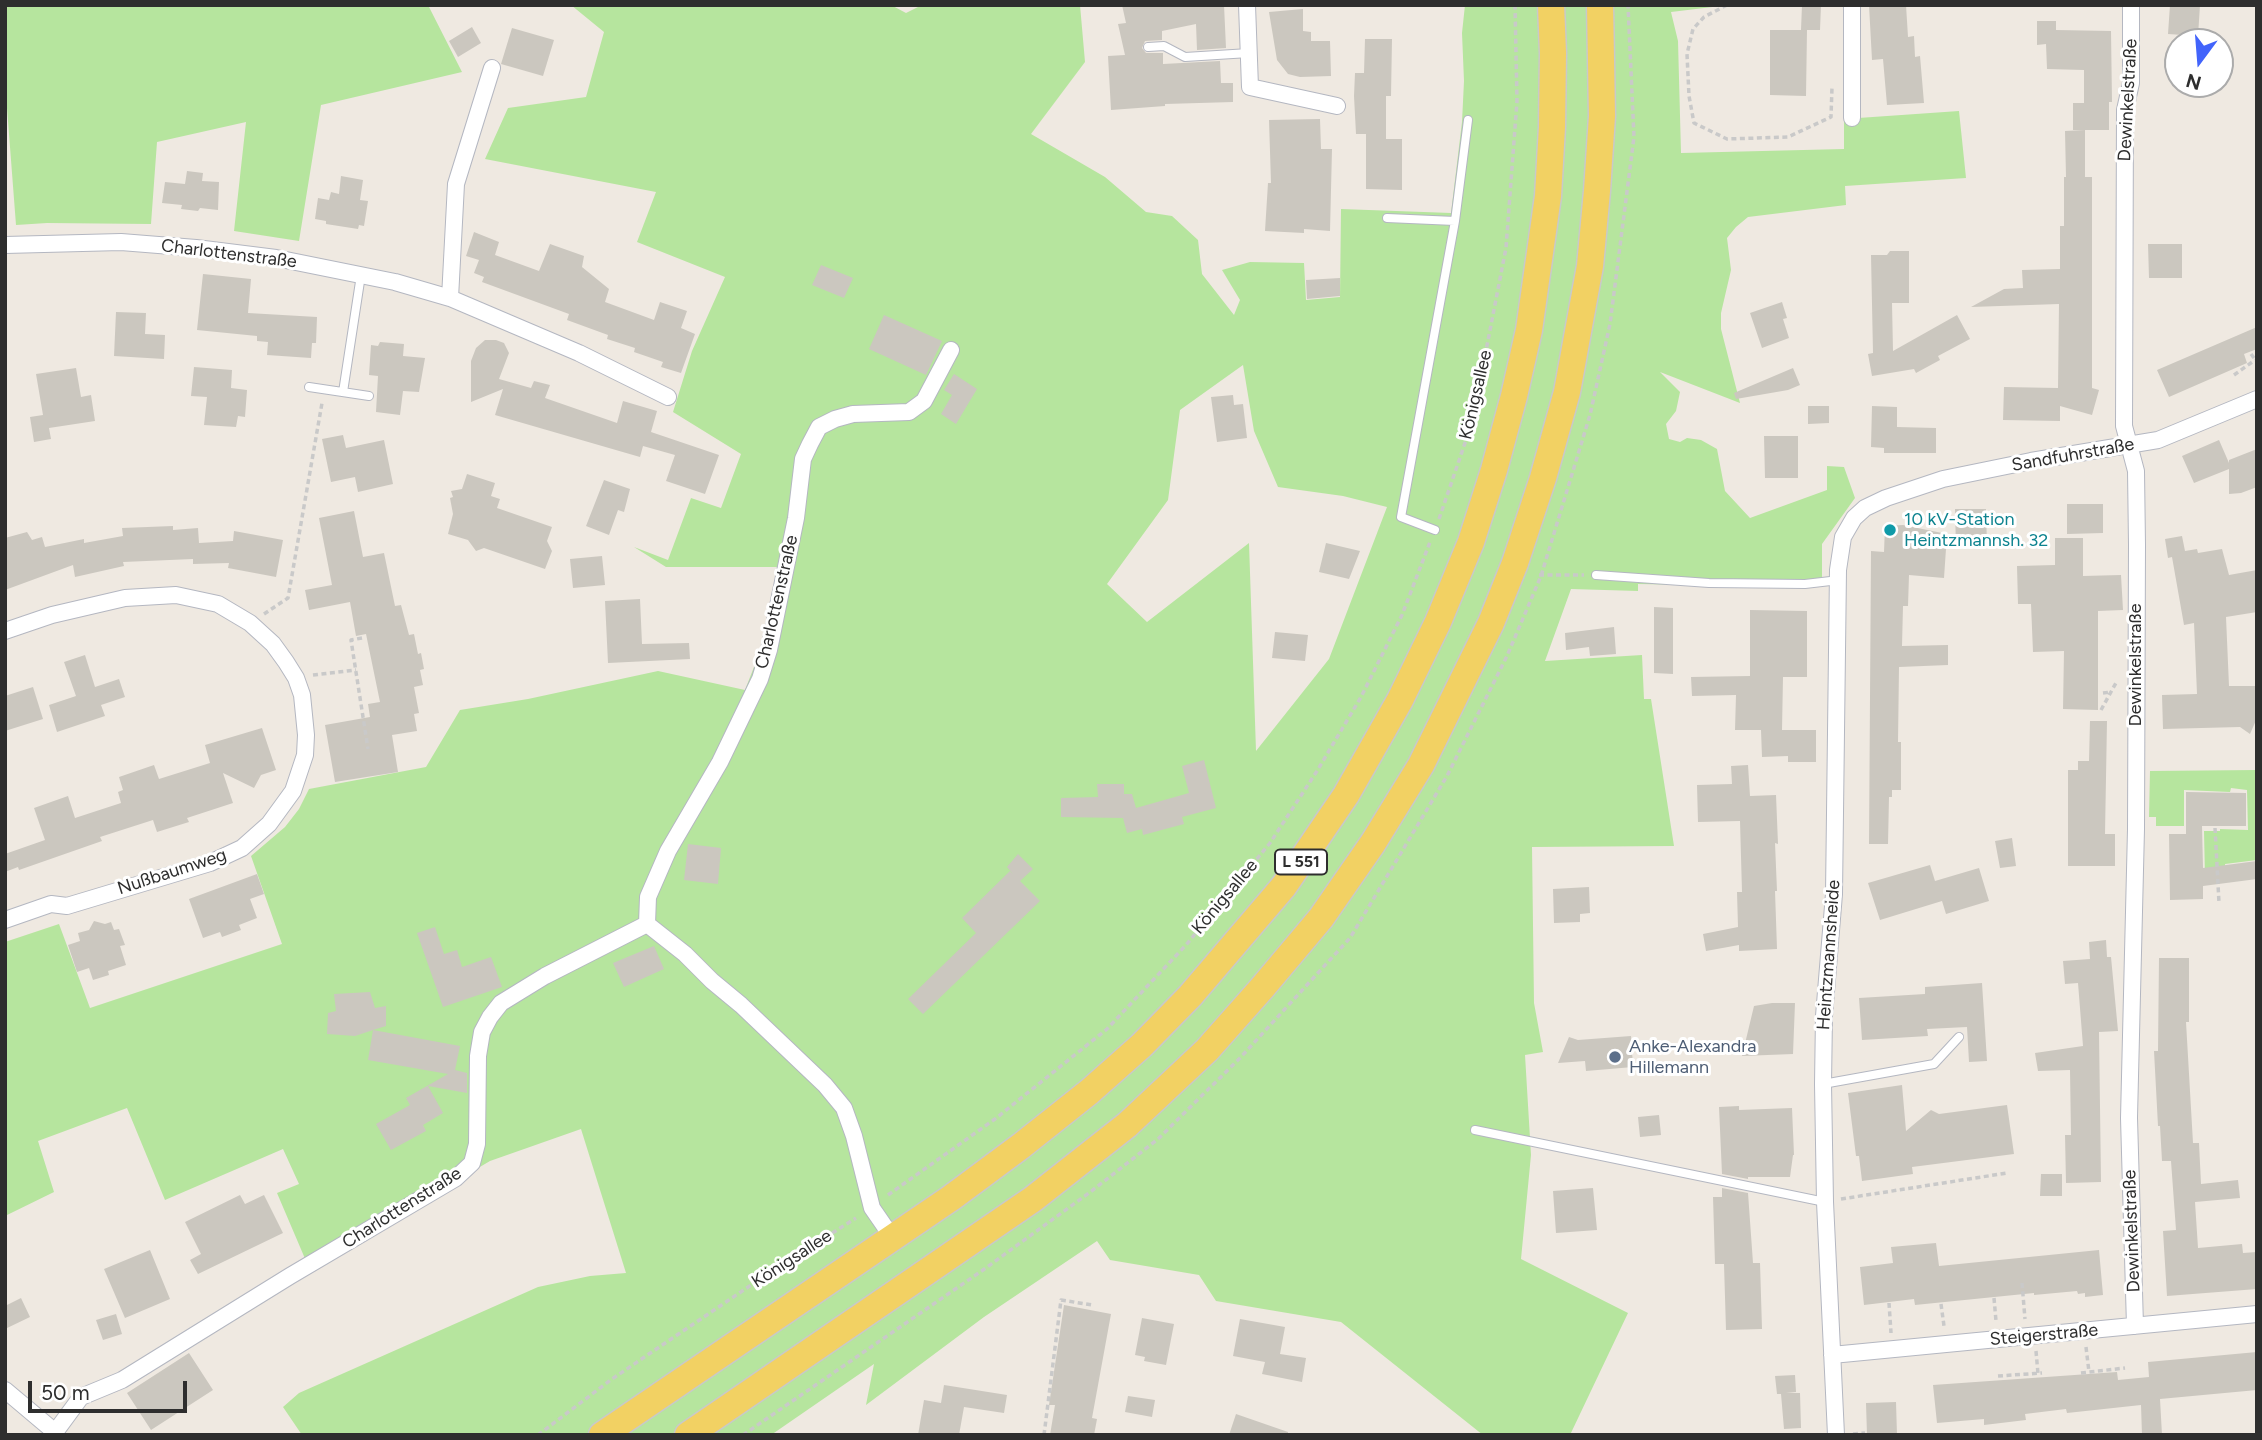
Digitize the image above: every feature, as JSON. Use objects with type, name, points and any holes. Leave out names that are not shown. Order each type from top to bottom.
[{"type":"main road","name":"Königsallee","points":[[602,1435],[775,1320],[1021,1146],[1089,1092],[1142,1045],[1190,996],[1284,886],[1346,795],[1400,700],[1438,622],[1471,542],[1494,470],[1529,331],[1548,196],[1553,53],[1551,5]]},
{"type":"main road","name":"L 551","points":[[688,1435],[1033,1199],[1127,1125],[1207,1050],[1262,989],[1321,918],[1373,843],[1421,765],[1491,623],[1519,551],[1567,392],[1590,265],[1597,191],[1602,116],[1600,5]]},
{"type":"street","points":[[1247,5],[1250,87],[1337,106]]},
{"type":"street","points":[[1852,5],[1852,118]]},
{"type":"street","name":"Dewinkelstraße","points":[[2131,5],[2131,83],[2125,110],[2124,426],[2136,471],[2137,545],[2136,830],[2129,1118],[2135,1326]]},
{"type":"street","points":[[450,298],[456,184],[492,68]]},
{"type":"street","name":"Charlottenstraße","points":[[5,245],[121,242],[196,248],[276,258],[395,282],[450,298],[579,353],[668,397]]},
{"type":"street","name":"Charlottenstraße","points":[[5,1390],[54,1433],[81,1397],[122,1380],[456,1178],[471,1163],[477,1144],[478,1056],[482,1032],[490,1017],[501,1003],[545,976],[647,924],[648,897],[668,851],[720,762],[760,679],[769,650],[796,518],[803,459],[819,426],[853,414],[909,412],[924,401],[951,351]]},
{"type":"street","name":"Sandfuhrstraße","points":[[1886,498],[1943,479],[2158,440],[2257,399]]},
{"type":"street","name":"Heintzmannsheide","points":[[1836,1435],[1825,1202],[1823,1084],[1824,1016],[1833,894],[1840,548],[1851,521],[1864,508],[1886,498]]},
{"type":"street","name":"Nußbaumweg","points":[[5,631],[52,615],[125,598],[176,595],[218,604],[250,623],[273,644],[296,678],[306,721],[306,746],[293,791],[285,806],[242,848],[209,863],[67,906],[51,904],[5,920]]},
{"type":"street","points":[[647,924],[741,1005],[824,1085],[844,1108],[872,1208],[892,1237]]},
{"type":"street","name":"Steigerstraße","points":[[1832,1355],[2257,1314]]},
{"type":"lane","points":[[1148,47],[1169,48],[1185,57],[1249,53]]},
{"type":"lane","points":[[1435,530],[1401,517],[1455,221],[1468,120]]},
{"type":"lane","points":[[1387,218],[1455,221]]},
{"type":"lane","points":[[343,392],[361,275]]},
{"type":"lane","points":[[309,387],[369,396]]},
{"type":"lane","points":[[1596,575],[1709,583],[1805,584],[1839,580]]},
{"type":"lane","points":[[1823,1084],[1934,1063],[1959,1037]]},
{"type":"lane","points":[[1475,1130],[1825,1202]]},
{"type":"path","name":"Königsallee","points":[[538,1435],[612,1379],[760,1279],[872,1208],[995,1119],[1107,1030],[1186,945],[1270,843],[1361,697],[1402,615],[1466,440],[1506,248],[1517,101],[1514,5]]},
{"type":"path","points":[[1727,5],[1704,17],[1693,29],[1687,54],[1693,123],[1727,139],[1788,137],[1831,117],[1832,80]]},
{"type":"path","points":[[2234,375],[2256,361],[2251,354]]},
{"type":"path","points":[[250,623],[288,598],[325,390]]},
{"type":"path","points":[[362,638],[351,640],[368,749]]},
{"type":"path","points":[[296,678],[356,670]]},
{"type":"path","points":[[2101,710],[2122,674]]},
{"type":"path","points":[[2103,692],[2111,692]]},
{"type":"path","points":[[2215,828],[2219,903]]},
{"type":"path","points":[[1825,1202],[2007,1173]]},
{"type":"path","points":[[2022,1283],[2027,1336]]},
{"type":"path","points":[[1044,1435],[1061,1300],[1092,1305]]},
{"type":"path","points":[[1889,1303],[1893,1349]]},
{"type":"path","points":[[2085,1331],[2089,1373]]},
{"type":"path","points":[[2081,1373],[2125,1368]]},
{"type":"path","points":[[1998,1377],[2042,1373]]},
{"type":"green space","points":[[5,5],[428,5],[462,72],[321,105],[299,241],[234,231],[246,122],[157,142],[151,224],[16,225],[5,82]]},
{"type":"green space","points":[[571,5],[891,5],[906,13],[922,5],[1080,5],[1085,62],[1031,134],[1105,177],[1146,212],[1172,216],[1198,240],[1202,274],[1234,315],[1240,300],[1222,270],[1250,262],[1304,263],[1306,300],[1340,297],[1341,209],[1451,213],[1462,122],[1462,33],[1465,5],[1729,5],[1671,12],[1678,41],[1681,153],[1844,149],[1844,119],[1959,111],[1966,178],[1845,186],[1846,205],[1748,217],[1727,238],[1731,270],[1721,313],[1721,329],[1740,403],[1660,372],[1680,392],[1676,411],[1666,424],[1669,439],[1680,442],[1687,438],[1701,440],[1717,449],[1725,491],[1750,518],[1827,490],[1827,466],[1844,467],[1855,498],[1822,544],[1822,587],[1638,584],[1638,591],[1571,589],[1545,661],[1642,655],[1644,699],[1651,699],[1674,846],[1532,847],[1534,1003],[1543,1052],[1525,1055],[1531,1155],[1521,1259],[1628,1313],[1570,1435],[1483,1435],[1341,1322],[1216,1301],[1199,1275],[1110,1260],[1097,1241],[984,1317],[866,1405],[874,1364],[771,1435],[302,1435],[283,1407],[299,1393],[538,1287],[590,1276],[626,1273],[581,1129],[490,1161],[309,1268],[277,1193],[299,1184],[283,1149],[165,1200],[127,1108],[38,1141],[54,1192],[5,1216],[5,942],[59,924],[90,1008],[282,944],[251,856],[285,827],[299,809],[309,789],[426,767],[460,710],[528,699],[658,671],[745,690],[761,649],[780,567],[666,567],[634,547],[668,560],[691,498],[721,508],[741,454],[673,412],[692,351],[725,277],[637,242],[656,192],[485,159],[508,108],[586,97],[604,32]],"holes":[[[1243,365],[1254,431],[1278,487],[1343,496],[1387,507],[1329,659],[1256,751],[1249,543],[1147,622],[1107,584],[1168,500],[1180,410]]]},
{"type":"green space","points":[[2257,770],[2257,860],[2225,864],[2226,876],[2205,877],[2204,831],[2248,830],[2247,790],[2184,790],[2184,826],[2156,826],[2156,817],[2149,817],[2150,771]]},
{"type":"building","points":[[1122,5],[1224,5],[1226,48],[1197,50],[1196,24],[1162,31],[1162,40],[1145,41],[1142,48],[1146,53],[1163,53],[1163,64],[1220,61],[1221,83],[1233,83],[1233,102],[1165,104],[1111,110],[1108,56],[1125,55],[1118,24],[1126,23]]},
{"type":"building","points":[[1802,5],[1821,5],[1820,30],[1807,30],[1806,96],[1770,95],[1770,30],[1801,30]]},
{"type":"building","points":[[1869,5],[1906,5],[1908,37],[1914,36],[1915,57],[1920,56],[1924,103],[1887,105],[1883,59],[1872,60]]},
{"type":"building","points":[[2170,5],[2200,5],[2199,28],[2168,28]]},
{"type":"building","points":[[1303,9],[1303,31],[1311,32],[1311,41],[1330,41],[1331,76],[1300,77],[1288,74],[1277,60],[1269,12]]},
{"type":"building","points":[[2037,21],[2056,21],[2056,30],[2111,31],[2112,102],[2109,102],[2109,130],[2073,130],[2073,103],[2084,103],[2084,70],[2047,69],[2046,44],[2037,45]]},
{"type":"building","points":[[472,27],[481,43],[458,57],[449,41]]},
{"type":"building","points":[[512,28],[554,40],[543,76],[501,64]]},
{"type":"building","points":[[1365,39],[1392,39],[1391,96],[1386,96],[1386,139],[1402,139],[1402,190],[1366,189],[1366,134],[1356,134],[1354,96],[1355,73],[1364,73]]},
{"type":"building","points":[[1320,119],[1321,149],[1332,149],[1330,231],[1265,231],[1268,183],[1271,183],[1269,120]]},
{"type":"building","points":[[2085,130],[2085,177],[2092,177],[2092,388],[2099,390],[2092,415],[2060,406],[2060,421],[2003,420],[2004,387],[2058,388],[2059,304],[1971,307],[2004,289],[2023,288],[2022,270],[2060,269],[2060,226],[2064,226],[2066,177],[2065,131]]},
{"type":"building","points":[[187,171],[203,173],[202,181],[219,182],[218,210],[181,209],[182,205],[162,203],[165,182],[185,184]]},
{"type":"building","points":[[341,176],[363,180],[360,200],[368,201],[364,226],[359,225],[358,229],[326,224],[326,221],[315,219],[318,198],[329,200],[331,192],[339,194]]},
{"type":"building","points":[[474,232],[499,242],[495,255],[539,271],[550,244],[584,256],[582,267],[609,289],[605,302],[654,320],[660,302],[687,311],[681,328],[695,334],[681,373],[661,367],[663,362],[634,352],[635,348],[607,339],[608,335],[567,320],[569,314],[482,282],[484,277],[474,273],[479,260],[466,256]]},
{"type":"building","points":[[2148,244],[2182,244],[2182,278],[2149,278]]},
{"type":"building","points":[[1890,251],[1909,251],[1909,303],[1892,303],[1893,351],[1957,315],[1970,339],[1938,356],[1940,360],[1916,373],[1914,369],[1872,376],[1868,354],[1873,353],[1871,255],[1887,255]]},
{"type":"building","points":[[821,265],[853,278],[844,298],[812,285]]},
{"type":"building","points":[[203,274],[251,279],[248,313],[317,317],[316,343],[312,343],[311,358],[267,355],[268,342],[257,341],[257,336],[197,330]]},
{"type":"building","points":[[1340,278],[1340,296],[1307,299],[1306,280]]},
{"type":"building","points":[[1782,302],[1787,318],[1783,319],[1789,338],[1762,348],[1750,313]]},
{"type":"building","points":[[116,312],[146,313],[145,334],[165,335],[164,359],[114,356]]},
{"type":"building","points":[[884,315],[942,341],[926,375],[869,349]]},
{"type":"building","points":[[2257,327],[2257,349],[2244,354],[2247,363],[2169,397],[2157,370]]},
{"type":"building","points":[[485,340],[504,343],[509,353],[499,379],[531,388],[534,381],[550,385],[545,398],[617,423],[623,401],[657,411],[651,432],[719,455],[705,494],[666,481],[675,455],[643,446],[640,457],[495,415],[503,389],[471,402],[471,361],[476,348]]},
{"type":"building","points":[[380,342],[404,344],[403,356],[425,358],[419,392],[403,391],[400,415],[376,412],[378,376],[369,375],[371,345],[378,346]]},
{"type":"building","points":[[194,367],[232,370],[231,388],[247,390],[245,417],[238,416],[236,427],[204,425],[207,397],[191,396]]},
{"type":"building","points":[[76,368],[81,397],[91,395],[95,421],[49,428],[51,439],[34,442],[30,417],[43,415],[36,374]]},
{"type":"building","points":[[1793,368],[1800,385],[1788,390],[1736,399],[1734,393]]},
{"type":"building","points":[[954,374],[977,389],[956,424],[941,414],[952,395],[944,390]]},
{"type":"building","points":[[1233,395],[1234,405],[1243,404],[1247,438],[1217,442],[1211,397]]},
{"type":"building","points":[[1808,406],[1829,406],[1829,423],[1808,424]]},
{"type":"building","points":[[1872,406],[1897,407],[1897,427],[1936,428],[1936,453],[1884,453],[1884,448],[1871,447]]},
{"type":"building","points":[[343,435],[346,448],[384,440],[393,484],[358,492],[355,477],[331,482],[322,439]]},
{"type":"building","points":[[1764,436],[1798,436],[1798,478],[1765,478]]},
{"type":"building","points":[[2219,440],[2229,463],[2229,460],[2257,449],[2257,487],[2229,494],[2229,469],[2194,483],[2182,456]]},
{"type":"building","points":[[467,474],[495,483],[491,496],[500,499],[497,508],[552,527],[547,541],[552,551],[545,569],[484,548],[476,551],[468,540],[448,534],[453,514],[451,491],[462,489]]},
{"type":"building","points":[[604,480],[630,489],[624,512],[618,510],[609,535],[586,526]]},
{"type":"building","points":[[2067,504],[2103,504],[2103,533],[2067,534]]},
{"type":"building","points":[[1955,509],[1986,509],[1987,547],[1956,548]]},
{"type":"building","points":[[354,511],[363,557],[384,553],[395,606],[401,605],[409,635],[414,634],[418,654],[421,653],[423,685],[414,687],[419,713],[414,714],[417,731],[392,735],[398,772],[335,782],[325,725],[370,717],[368,704],[380,702],[366,634],[356,636],[350,602],[309,610],[305,590],[332,585],[319,518]]},
{"type":"building","points":[[1903,525],[1947,534],[1944,578],[1909,575],[1908,606],[1903,606],[1902,646],[1948,645],[1948,665],[1899,667],[1898,742],[1901,742],[1901,790],[1892,790],[1892,797],[1889,797],[1888,844],[1869,844],[1871,551],[1884,552],[1885,526]]},
{"type":"building","points":[[173,526],[173,530],[198,528],[199,543],[233,541],[234,531],[283,540],[276,577],[228,568],[229,563],[193,564],[193,559],[123,562],[124,566],[75,577],[73,565],[5,590],[5,538],[27,532],[32,540],[42,537],[45,547],[84,539],[84,543],[123,536],[122,528]]},
{"type":"building","points":[[2182,536],[2185,551],[2197,549],[2198,553],[2222,549],[2229,575],[2257,570],[2257,612],[2226,617],[2229,686],[2257,686],[2257,718],[2250,734],[2240,727],[2163,729],[2162,695],[2197,694],[2194,623],[2184,625],[2172,557],[2168,558],[2165,539]]},
{"type":"building","points":[[2055,538],[2083,538],[2083,576],[2121,575],[2123,610],[2098,611],[2098,710],[2063,709],[2064,651],[2033,652],[2031,604],[2018,604],[2017,566],[2055,565]]},
{"type":"building","points":[[1326,543],[1360,551],[1349,579],[1319,572]]},
{"type":"building","points":[[602,556],[605,585],[573,588],[570,559]]},
{"type":"building","points":[[640,599],[642,644],[689,643],[690,659],[608,663],[605,601]]},
{"type":"building","points":[[1654,607],[1673,608],[1673,674],[1654,673]]},
{"type":"building","points":[[1750,610],[1807,611],[1807,677],[1783,677],[1782,730],[1816,730],[1816,762],[1788,762],[1788,756],[1762,757],[1761,730],[1735,730],[1736,695],[1692,696],[1691,677],[1750,676]]},
{"type":"building","points":[[1614,627],[1616,654],[1590,656],[1589,647],[1566,650],[1565,633]]},
{"type":"building","points":[[1275,632],[1308,635],[1305,661],[1272,658]]},
{"type":"building","points":[[85,655],[95,687],[119,679],[125,697],[101,705],[105,716],[57,732],[49,705],[76,696],[64,662]]},
{"type":"building","points":[[33,687],[43,719],[5,731],[5,696]]},
{"type":"building","points":[[2090,721],[2107,721],[2105,834],[2115,834],[2115,866],[2068,866],[2068,770],[2078,770],[2078,761],[2089,761]]},
{"type":"building","points":[[262,728],[276,770],[261,775],[254,788],[223,773],[233,803],[187,818],[189,822],[157,832],[153,820],[100,837],[102,841],[19,870],[18,867],[5,872],[5,854],[45,840],[34,808],[68,796],[75,818],[121,803],[118,792],[123,790],[119,777],[154,765],[159,779],[210,763],[205,745]]},
{"type":"building","points":[[1204,760],[1216,808],[1182,817],[1184,824],[1143,835],[1142,829],[1127,833],[1123,818],[1061,817],[1061,798],[1098,797],[1097,784],[1124,784],[1124,794],[1132,794],[1136,808],[1189,793],[1182,766]]},
{"type":"building","points":[[1748,765],[1750,796],[1776,795],[1777,949],[1739,951],[1739,945],[1706,951],[1703,934],[1738,927],[1737,892],[1742,892],[1740,821],[1698,822],[1697,785],[1732,784],[1731,766]]},
{"type":"building","points":[[2186,792],[2246,793],[2246,826],[2202,826],[2203,868],[2257,861],[2257,879],[2203,886],[2203,899],[2170,900],[2169,834],[2186,834]]},
{"type":"building","points":[[2012,838],[2016,866],[2000,868],[1995,841]]},
{"type":"building","points":[[688,844],[721,848],[718,884],[684,880]]},
{"type":"building","points":[[1018,854],[1033,869],[1020,881],[1040,901],[923,1014],[908,999],[976,933],[962,918],[1010,871],[1013,874],[1007,867]]},
{"type":"building","points":[[1930,865],[1935,881],[1979,868],[1989,901],[1946,914],[1942,901],[1880,920],[1868,883]]},
{"type":"building","points":[[257,874],[264,894],[250,899],[257,918],[239,925],[241,930],[222,937],[220,932],[203,938],[189,899]]},
{"type":"building","points":[[1589,887],[1590,913],[1580,914],[1580,922],[1554,923],[1553,889]]},
{"type":"building","points":[[94,921],[105,924],[111,922],[114,930],[119,929],[125,945],[120,946],[126,965],[93,980],[89,968],[77,972],[68,945],[80,941],[78,933],[89,930]]},
{"type":"building","points":[[435,927],[444,954],[457,950],[462,967],[491,957],[502,987],[443,1007],[417,933]]},
{"type":"building","points":[[2106,940],[2107,957],[2111,957],[2118,1031],[2099,1032],[2101,1182],[2066,1183],[2065,1135],[2071,1135],[2070,1070],[2038,1071],[2035,1053],[2083,1046],[2078,983],[2065,984],[2063,961],[2090,959],[2089,942]]},
{"type":"building","points":[[654,946],[664,969],[624,987],[613,963]]},
{"type":"building","points":[[2159,958],[2189,958],[2189,1022],[2186,1022],[2193,1143],[2199,1143],[2201,1184],[2238,1180],[2240,1198],[2195,1202],[2198,1248],[2242,1244],[2243,1253],[2257,1252],[2257,1289],[2167,1296],[2163,1231],[2176,1230],[2171,1161],[2162,1161],[2158,1126],[2154,1051],[2158,1051]]},
{"type":"building","points":[[1982,983],[1987,1061],[1969,1062],[1967,1027],[1927,1029],[1928,1036],[1862,1040],[1859,998],[1925,994],[1925,987]]},
{"type":"building","points":[[370,992],[375,1008],[386,1006],[386,1026],[355,1036],[327,1034],[328,1013],[336,1011],[334,994]]},
{"type":"building","points":[[1795,1003],[1793,1054],[1742,1056],[1754,1006]]},
{"type":"building","points":[[373,1030],[460,1046],[455,1070],[467,1073],[467,1093],[428,1086],[443,1113],[423,1125],[426,1131],[391,1150],[376,1124],[410,1105],[406,1098],[448,1074],[368,1060]]},
{"type":"building","points":[[1631,1036],[1633,1067],[1586,1071],[1585,1061],[1558,1063],[1569,1037],[1578,1040]]},
{"type":"building","points":[[1902,1085],[1906,1131],[1931,1110],[1939,1114],[2007,1105],[2014,1154],[1912,1167],[1913,1174],[1862,1181],[1848,1093]]},
{"type":"building","points":[[1739,1106],[1739,1110],[1792,1108],[1794,1155],[1790,1177],[1748,1179],[1722,1174],[1719,1107]]},
{"type":"building","points":[[1659,1115],[1661,1135],[1640,1137],[1638,1117]]},
{"type":"building","points":[[2041,1174],[2062,1174],[2062,1196],[2040,1196]]},
{"type":"building","points":[[1593,1188],[1597,1230],[1556,1233],[1553,1191]]},
{"type":"building","points":[[1722,1188],[1748,1193],[1753,1263],[1760,1263],[1762,1329],[1726,1330],[1724,1264],[1715,1264],[1713,1197],[1722,1197]]},
{"type":"building","points":[[240,1195],[245,1204],[264,1195],[283,1233],[198,1274],[190,1260],[201,1254],[185,1222]]},
{"type":"building","points":[[1936,1243],[1939,1266],[2099,1250],[2103,1295],[2085,1297],[2085,1293],[2078,1294],[2077,1291],[1915,1305],[1914,1299],[1864,1305],[1860,1267],[1893,1263],[1891,1247]]},
{"type":"building","points":[[150,1250],[170,1299],[125,1318],[104,1269]]},
{"type":"building","points":[[21,1298],[30,1317],[5,1329],[5,1306]]},
{"type":"building","points":[[1064,1305],[1111,1314],[1092,1418],[1097,1419],[1094,1435],[1050,1435],[1055,1405],[1049,1405]]},
{"type":"building","points":[[116,1314],[122,1334],[103,1340],[96,1320]]},
{"type":"building","points":[[1142,1318],[1174,1324],[1166,1365],[1144,1361],[1145,1357],[1135,1355]]},
{"type":"building","points":[[1240,1319],[1285,1327],[1280,1354],[1306,1358],[1302,1382],[1262,1374],[1265,1362],[1233,1356]]},
{"type":"building","points":[[2257,1352],[2257,1390],[2160,1399],[2162,1435],[2142,1435],[2141,1405],[2067,1413],[2066,1409],[2025,1414],[2026,1420],[1984,1425],[1984,1419],[1937,1423],[1933,1385],[2117,1372],[2118,1380],[2149,1377],[2148,1362]]},
{"type":"building","points":[[189,1353],[213,1390],[151,1430],[127,1393]]},
{"type":"building","points":[[1795,1375],[1796,1392],[1786,1393],[1800,1393],[1801,1428],[1784,1429],[1781,1394],[1777,1394],[1775,1376]]},
{"type":"building","points":[[944,1385],[1007,1395],[1004,1413],[964,1407],[959,1435],[918,1435],[924,1400],[941,1403]]},
{"type":"building","points":[[1128,1396],[1155,1400],[1152,1417],[1125,1412]]},
{"type":"building","points":[[1896,1402],[1897,1435],[1867,1435],[1866,1403]]},
{"type":"building","points":[[1236,1414],[1288,1432],[1288,1435],[1229,1435]]},
{"type":"place","name":"10 kV-Station Heintzmannsh. 32","points":[[1890,530]]},
{"type":"place","name":"Anke-Alexandra Hillemann","points":[[1615,1057]]}]
